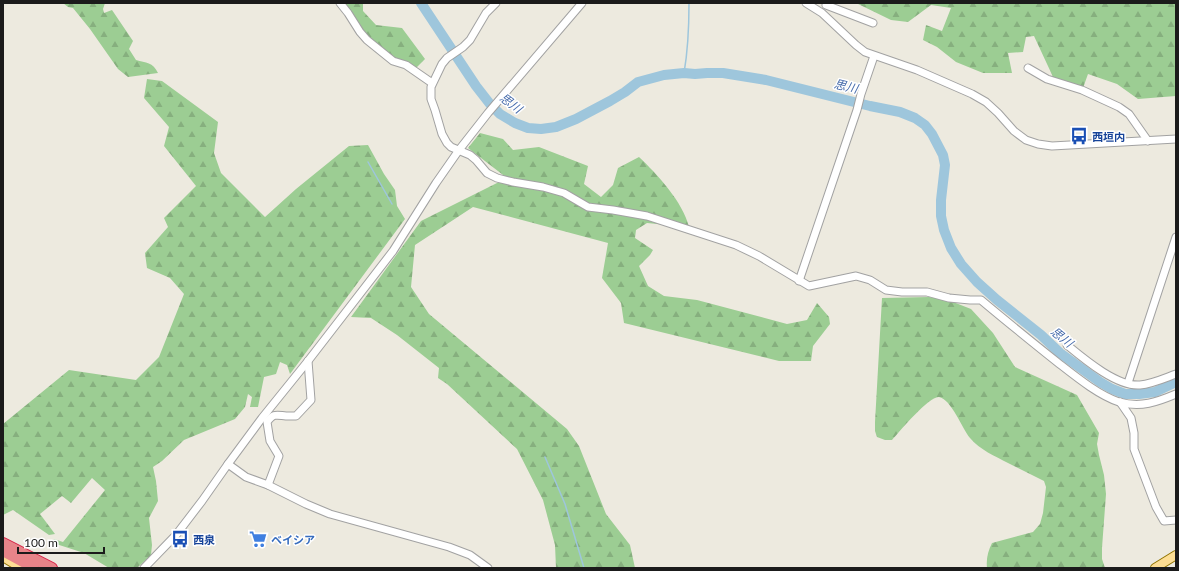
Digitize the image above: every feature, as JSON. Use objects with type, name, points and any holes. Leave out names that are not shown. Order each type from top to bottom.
[{"type":"highway","points":[[3,543],[52,568]]},
{"type":"highway","points":[[3,551],[34,568]]},
{"type":"main road","points":[[1155,568],[1176,555]]},
{"type":"main road","points":[[3,557],[21,568]]},
{"type":"street","points":[[340,3],[367,40],[392,61],[406,65],[432,84]]},
{"type":"street","points":[[496,3],[486,13],[470,40],[447,58],[442,64],[431,87],[431,99],[442,134],[447,143],[451,147],[470,155],[487,173],[497,178],[512,182],[543,187],[564,193],[588,207],[647,216],[736,245],[759,256],[809,286],[856,276],[870,280],[886,290],[902,292],[927,292],[949,298],[981,300],[1073,374],[1108,397],[1120,402],[1145,404],[1176,394]]},
{"type":"street","points":[[144,568],[176,535],[228,464],[265,420],[308,361],[393,251],[436,183],[459,150],[488,113],[582,3]]},
{"type":"street","points":[[806,3],[822,13],[865,52],[917,70],[972,94],[986,102],[1014,131],[1026,140],[1052,146],[1176,139]]},
{"type":"street","points":[[822,13],[826,4],[874,23]]},
{"type":"street","points":[[799,281],[857,110],[860,94],[874,56]]},
{"type":"street","points":[[1028,68],[1048,79],[1082,90],[1119,107],[1130,114],[1148,141]]},
{"type":"street","points":[[1128,383],[1176,237]]},
{"type":"street","points":[[1067,345],[1090,363],[1115,379],[1128,383],[1140,385],[1176,374]]},
{"type":"street","points":[[265,420],[277,415],[296,416],[311,400],[308,361]]},
{"type":"street","points":[[1120,402],[1131,418],[1134,433],[1134,449],[1156,507],[1164,521],[1176,520]]},
{"type":"street","points":[[265,420],[270,441],[279,456],[268,485]]},
{"type":"street","points":[[228,464],[246,477],[268,485],[330,514],[407,534],[449,547],[470,555],[488,568]]},
{"type":"green space","points":[[63,3],[105,3],[103,9],[104,13],[112,10],[133,41],[129,49],[136,60],[151,65],[158,73],[128,77],[118,69],[90,29],[73,8],[68,7]]},
{"type":"green space","points":[[341,3],[363,3],[363,11],[376,25],[402,28],[425,59],[415,69],[393,58],[367,37]]},
{"type":"green space","points":[[856,3],[1176,3],[1176,96],[1138,99],[1117,84],[1088,74],[1083,88],[1054,79],[1034,36],[1026,37],[1023,52],[1008,53],[1012,73],[983,73],[956,62],[937,47],[923,40],[926,25],[942,31],[951,8],[931,5],[908,22],[891,20]]},
{"type":"green space","points":[[147,79],[162,81],[218,122],[214,153],[221,173],[265,217],[296,189],[349,146],[368,145],[384,174],[395,190],[397,206],[405,219],[290,374],[287,365],[280,362],[276,374],[264,377],[258,407],[250,407],[252,397],[248,394],[245,407],[235,419],[184,440],[162,461],[153,467],[158,501],[149,518],[152,545],[151,555],[137,568],[109,568],[84,553],[53,543],[54,539],[63,542],[105,490],[92,478],[71,503],[62,496],[40,514],[55,534],[49,535],[13,510],[3,515],[3,424],[69,370],[136,380],[159,357],[184,294],[170,278],[147,268],[145,253],[168,227],[164,218],[196,186],[164,146],[169,127],[144,98]]},
{"type":"green space","points":[[480,133],[503,139],[513,150],[539,147],[588,166],[584,184],[601,197],[613,185],[618,168],[639,157],[654,172],[675,198],[686,218],[689,227],[647,223],[636,230],[635,238],[653,250],[639,266],[648,286],[664,296],[697,300],[787,324],[807,320],[817,303],[829,317],[830,324],[813,346],[811,361],[779,361],[624,323],[621,303],[602,278],[608,243],[473,207],[415,245],[411,287],[429,314],[567,429],[579,446],[606,514],[630,545],[635,568],[556,568],[555,545],[543,500],[517,449],[447,384],[438,378],[439,368],[397,335],[371,318],[351,317],[421,221],[507,178],[468,148]]},
{"type":"green space","points":[[929,297],[948,300],[971,309],[993,333],[1015,367],[1077,395],[1099,433],[1097,444],[1104,475],[1106,494],[1102,548],[1102,559],[1105,568],[987,568],[989,549],[992,543],[1033,532],[1040,524],[1043,513],[1046,487],[1044,481],[978,446],[970,438],[952,408],[943,399],[939,397],[934,398],[929,402],[892,440],[885,440],[877,437],[875,422],[882,298]]},
{"type":"waterway","name":"思川","points":[[421,3],[476,86],[490,104],[500,114],[515,123],[528,128],[541,129],[556,127],[576,119],[610,101],[638,82],[664,75],[684,73],[723,73],[766,80],[900,112],[915,118],[925,125],[932,134],[943,155],[945,165],[941,200],[941,216],[944,230],[951,248],[961,264],[977,282],[1041,335],[1060,353],[1112,389],[1125,394],[1139,394],[1155,392],[1176,382]]},
{"type":"waterway","points":[[684,73],[688,38],[689,3]]},
{"type":"waterway","points":[[368,162],[392,204]]},
{"type":"waterway","points":[[545,457],[565,504],[584,568]]},
{"type":"place","name":"西垣内","points":[[1079,136]]},
{"type":"place","name":"西泉","points":[[180,539]]},
{"type":"place","name":"ベイシア","points":[[258,539]]}]
